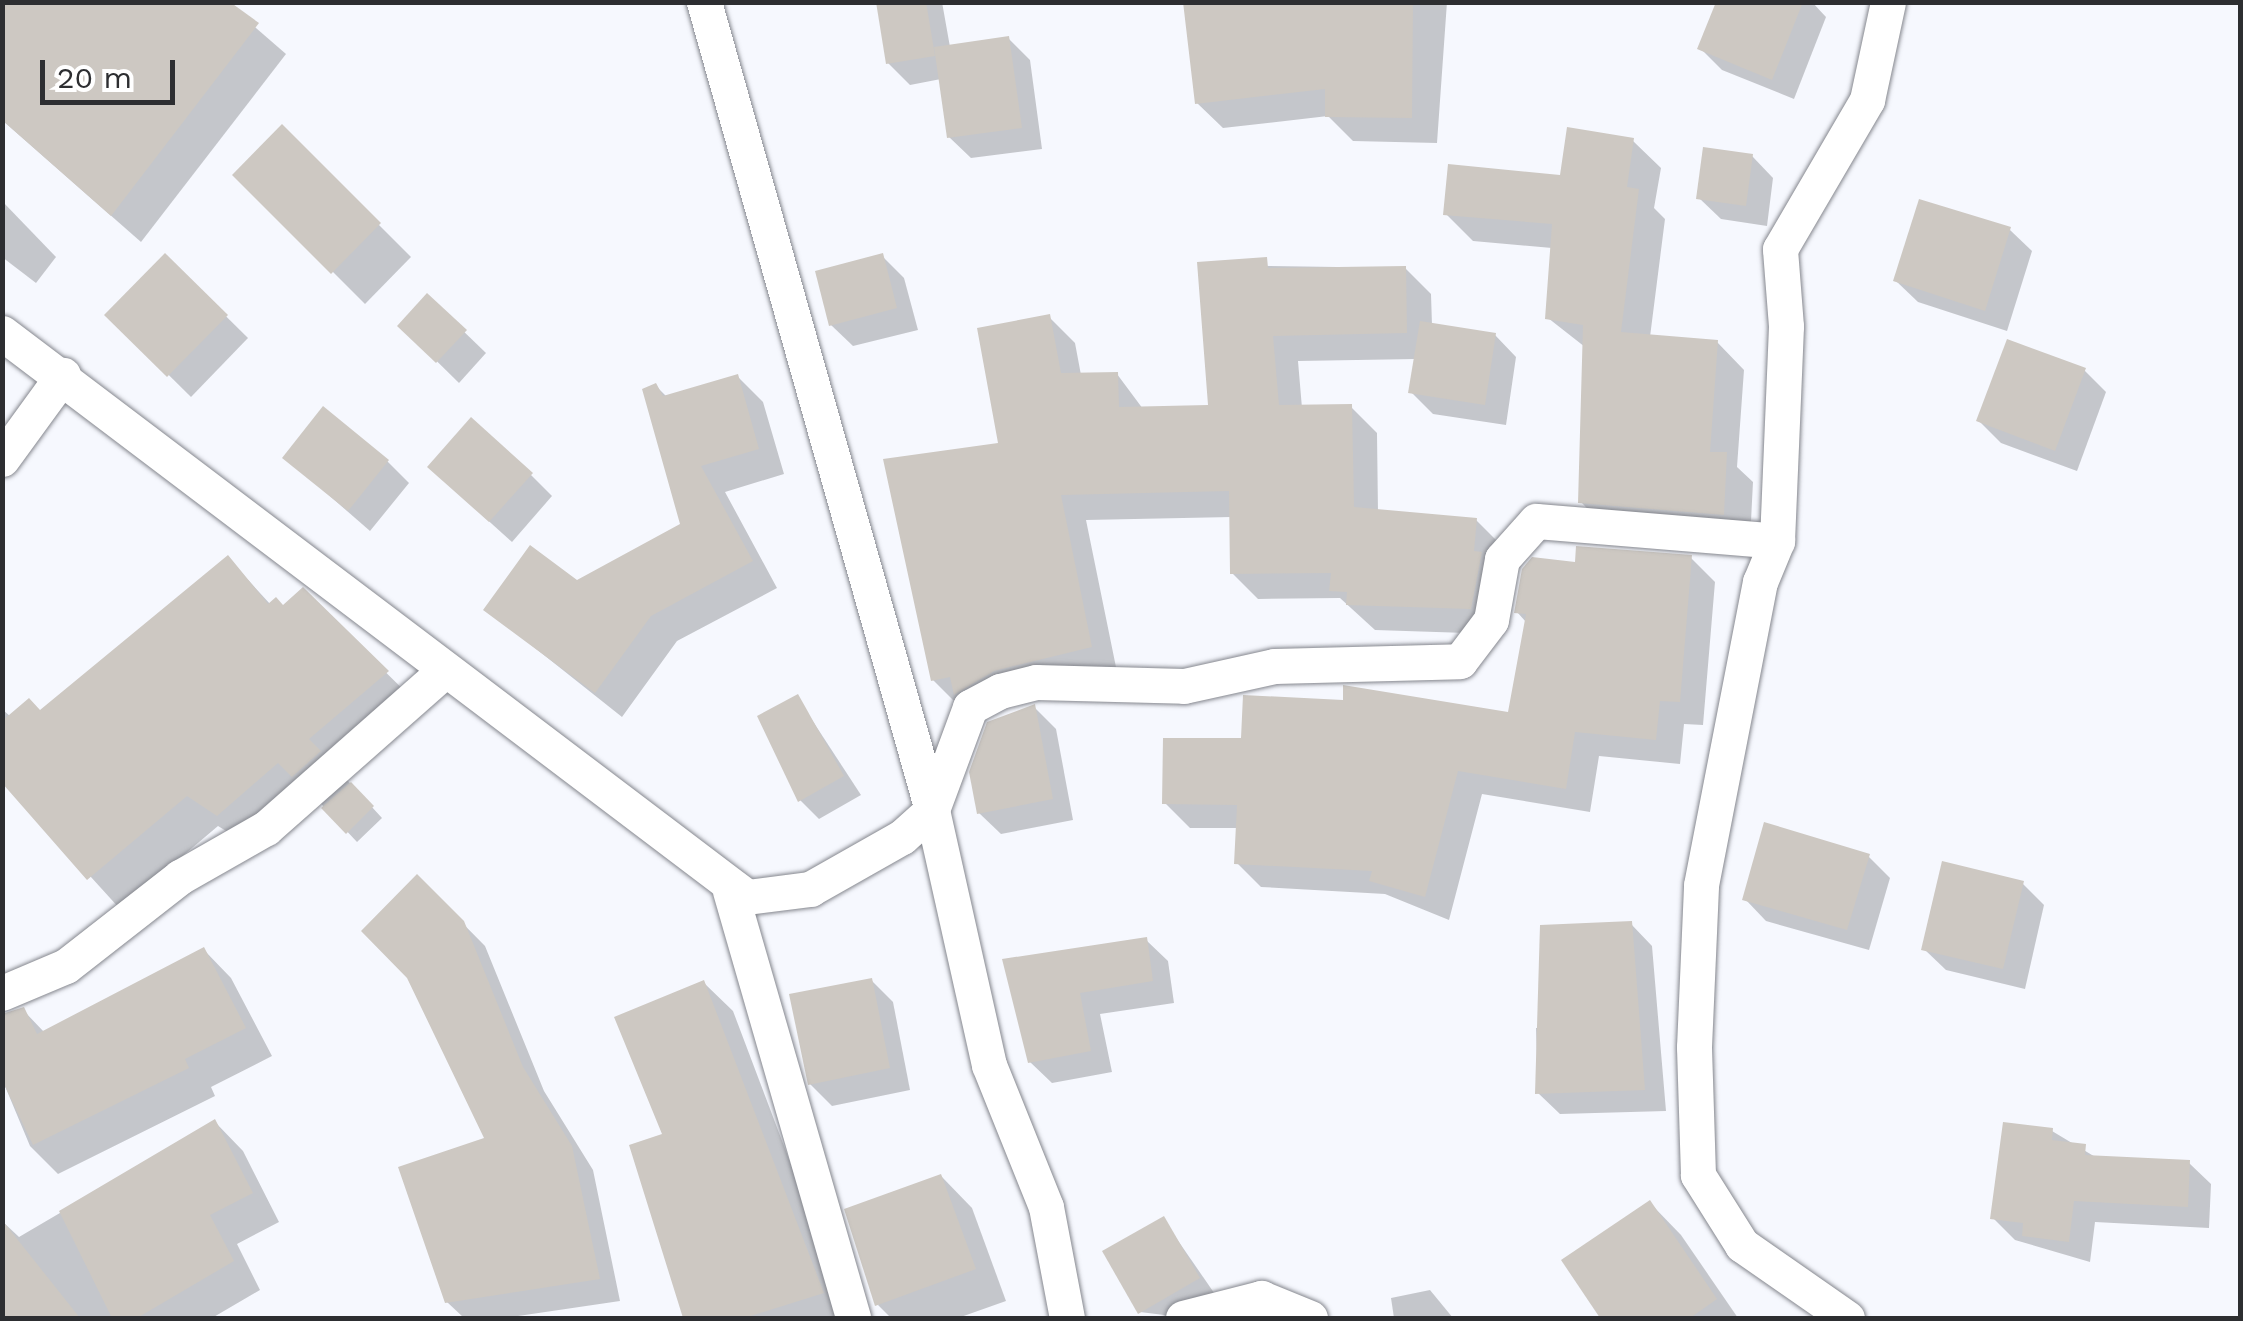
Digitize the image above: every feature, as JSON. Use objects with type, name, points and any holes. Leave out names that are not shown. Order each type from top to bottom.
[{"type":"street","points":[[704,2],[932,810],[966,980],[1046,1207],[1067,1318]]},
{"type":"street","points":[[1846,1318],[1742,1245],[1698,1175],[1701,885],[1777,541],[1786,326],[1780,250],[1867,100],[1888,2]]},
{"type":"street","points":[[2,332],[384,613],[444,672],[670,834],[730,891],[852,1318]]},
{"type":"street","points":[[2,459],[63,375]]},
{"type":"street","points":[[730,891],[775,897],[810,889],[932,810],[970,707],[1000,690],[1036,682],[1184,686],[1274,666],[1460,661],[1490,620],[1502,559],[1536,521],[1777,541]]},
{"type":"street","points":[[2,993],[66,966],[180,877],[266,828],[444,672]]},
{"type":"street","points":[[1183,1318],[1261,1298],[1310,1318]]},
{"type":"building","points":[[2,2],[230,2],[259,23],[111,216],[2,120]]},
{"type":"building","points":[[876,2],[926,2],[935,56],[886,64]]},
{"type":"building","points":[[1183,2],[1413,2],[1412,118],[1325,117],[1325,89],[1195,104]]},
{"type":"building","points":[[1716,2],[1803,2],[1772,80],[1697,49]]},
{"type":"building","points":[[1009,36],[1022,128],[947,138],[934,47]]},
{"type":"building","points":[[282,124],[381,223],[331,274],[232,175]]},
{"type":"building","points":[[1567,127],[1634,138],[1627,187],[1639,189],[1621,332],[1718,340],[1710,452],[1727,452],[1724,515],[1578,503],[1583,325],[1545,319],[1552,224],[1443,215],[1448,164],[1560,175]]},
{"type":"building","points":[[1703,147],[1753,154],[1746,206],[1696,199]]},
{"type":"building","points":[[1919,199],[2011,227],[1985,311],[1893,281]]},
{"type":"building","points":[[165,253],[228,315],[167,377],[104,315]]},
{"type":"building","points":[[883,253],[897,308],[829,326],[815,271]]},
{"type":"building","points":[[1267,257],[1268,268],[1406,266],[1407,333],[1273,336],[1279,405],[1352,404],[1354,507],[1477,518],[1474,551],[1482,552],[1471,609],[1346,605],[1347,592],[1329,591],[1331,573],[1230,574],[1229,491],[1061,495],[1092,647],[994,671],[954,695],[950,677],[931,681],[883,459],[998,443],[977,328],[1050,314],[1061,373],[1118,372],[1119,407],[1208,405],[1197,262]]},
{"type":"building","points":[[427,293],[467,330],[436,363],[397,326]]},
{"type":"building","points":[[1420,321],[1496,333],[1485,405],[1408,393]]},
{"type":"building","points":[[2007,339],[2086,368],[2055,451],[1976,421]]},
{"type":"building","points":[[738,374],[759,449],[701,466],[753,561],[651,616],[595,693],[483,610],[530,545],[577,580],[680,524],[642,389],[656,383],[663,396]]},
{"type":"building","points":[[323,406],[389,460],[348,511],[282,458]]},
{"type":"building","points":[[471,417],[533,473],[489,522],[427,467]]},
{"type":"building","points":[[1576,546],[1692,555],[1680,702],[1660,701],[1656,740],[1575,732],[1566,789],[1458,771],[1425,897],[1369,881],[1372,871],[1234,864],[1237,805],[1162,804],[1163,738],[1241,738],[1243,695],[1343,700],[1343,685],[1508,712],[1526,614],[1514,613],[1522,569],[1532,557],[1575,562]]},
{"type":"building","points":[[228,555],[268,604],[276,597],[283,605],[303,587],[389,671],[309,739],[321,751],[292,777],[278,763],[217,816],[187,796],[87,880],[2,783],[2,721],[29,698],[40,710]]},
{"type":"building","points":[[798,694],[844,776],[798,802],[757,716]]},
{"type":"building","points":[[1035,704],[1053,799],[977,814],[969,772],[987,722]]},
{"type":"building","points":[[351,782],[374,806],[346,834],[321,808]]},
{"type":"building","points":[[1764,822],[1870,854],[1847,930],[1742,900]]},
{"type":"building","points":[[1942,861],[2024,881],[2003,969],[1921,950]]},
{"type":"building","points":[[417,874],[464,921],[523,1067],[572,1146],[600,1279],[445,1303],[398,1167],[484,1138],[407,978],[361,931]]},
{"type":"building","points":[[1632,921],[1645,1090],[1535,1094],[1540,925]]},
{"type":"building","points":[[1147,937],[1153,981],[1080,993],[1091,1051],[1028,1063],[1002,959]]},
{"type":"building","points":[[204,947],[246,1028],[185,1059],[189,1068],[33,1145],[2,1080],[2,1014],[24,1007],[37,1034]]},
{"type":"building","points":[[872,978],[890,1068],[808,1085],[789,994]]},
{"type":"building","points":[[704,980],[824,1293],[744,1318],[683,1318],[629,1145],[662,1134],[614,1017]]},
{"type":"building","points":[[215,1119],[253,1193],[210,1215],[234,1261],[137,1318],[112,1318],[59,1211]]},
{"type":"building","points":[[2003,1122],[2053,1128],[2052,1140],[2086,1144],[2085,1155],[2190,1160],[2188,1207],[2074,1201],[2069,1242],[2022,1236],[2023,1223],[1990,1219]]},
{"type":"building","points":[[941,1174],[976,1269],[875,1306],[844,1209]]},
{"type":"building","points":[[1650,1200],[1717,1299],[1690,1318],[1600,1318],[1561,1260]]},
{"type":"building","points":[[1164,1216],[1200,1278],[1138,1314],[1102,1251]]},
{"type":"building","points":[[2,1220],[80,1318],[2,1318]]}]
